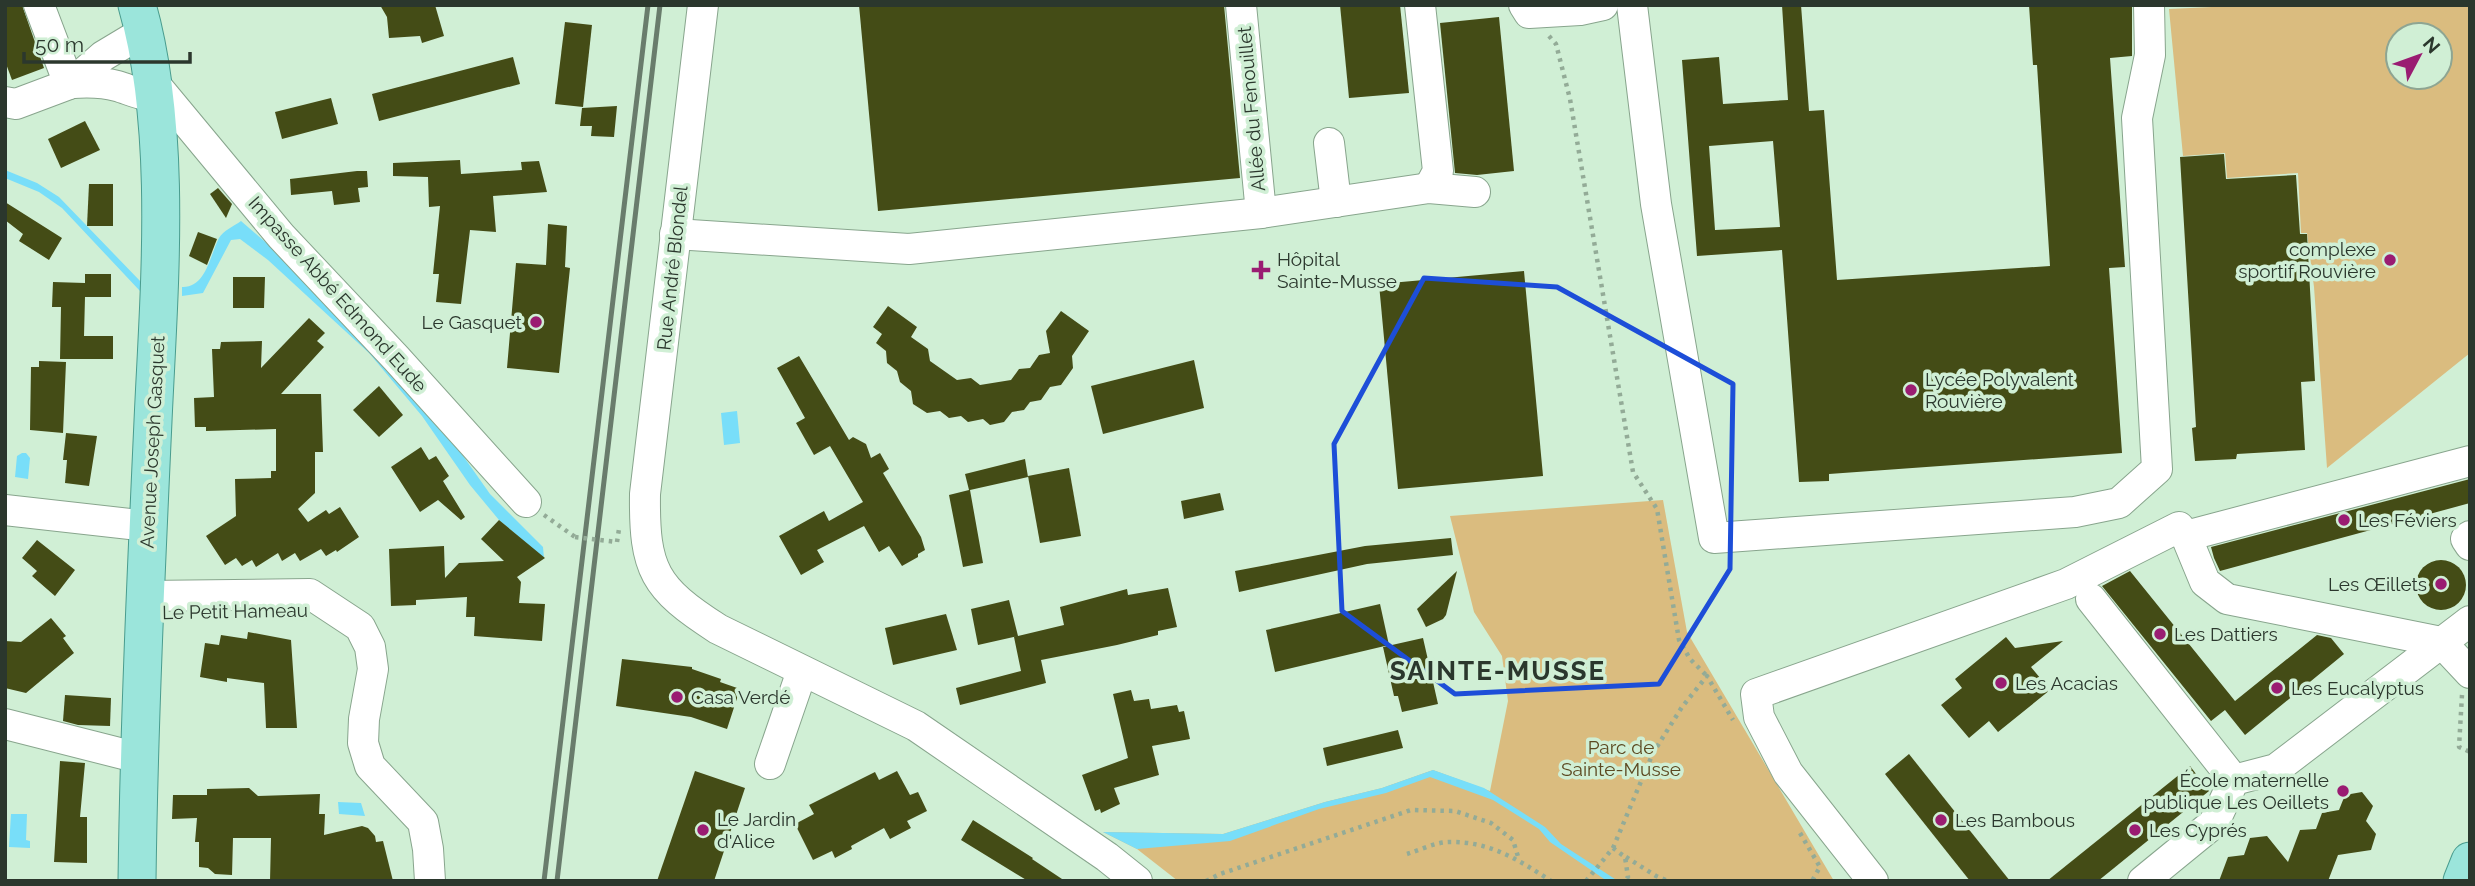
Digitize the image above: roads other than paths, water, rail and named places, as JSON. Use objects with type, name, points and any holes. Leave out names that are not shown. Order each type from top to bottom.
[{"type":"main road","name":"Avenue Joseph Gasquet","points":[[138,881],[139,758],[159,220],[154,89],[140,19]]},
{"type":"main road","points":[[2462,881],[2470,862]]},
{"type":"street","points":[[39,5],[71,83]]},
{"type":"street","name":"Rue André Blondel","points":[[703,5],[645,494],[631,536],[674,599],[718,629],[916,726],[1107,857],[1137,881]]},
{"type":"street","name":"Allée du Fenouillet","points":[[1241,5],[1261,214]]},
{"type":"street","points":[[1420,5],[1438,171],[1429,188]]},
{"type":"street","points":[[1632,5],[1656,204],[1714,538],[2075,512],[2119,503],[2157,469],[2137,118],[2150,55],[2149,5]]},
{"type":"street","points":[[1526,9],[1591,7]]},
{"type":"street","points":[[5,102],[16,104],[71,83],[140,19]]},
{"type":"street","points":[[71,83],[105,84],[138,95],[154,89]]},
{"type":"street","name":"Impasse Abbé Edmond Eude","points":[[154,89],[281,236],[526,502]]},
{"type":"street","points":[[1323,151],[1330,202]]},
{"type":"street","points":[[675,234],[909,248],[1261,214],[1429,188],[1475,192]]},
{"type":"street","points":[[2186,536],[2470,461]]},
{"type":"street","points":[[5,510],[148,526]]},
{"type":"street","points":[[1873,881],[1788,773],[1759,716],[1756,694],[2066,584],[2179,527],[2186,536],[2205,582],[2227,599],[2441,642],[2469,672]]},
{"type":"street","points":[[2470,536],[2466,540],[2470,545]]},
{"type":"street","name":"Le Petit Hameau","points":[[145,604],[310,594],[360,627],[370,648],[373,669],[364,719],[363,743],[370,766],[422,822],[428,849],[430,881]]},
{"type":"street","points":[[2091,599],[2229,788]]},
{"type":"street","points":[[2143,881],[2214,823],[2229,788],[2276,769],[2470,621]]},
{"type":"street","points":[[2113,659],[2229,788]]},
{"type":"street","points":[[770,764],[802,671]]},
{"type":"street","points":[[5,724],[139,758]]},
{"type":"water","points":[[5,170],[37,183],[59,197],[141,282],[140,291],[62,208],[39,192],[5,178]]},
{"type":"water","points":[[241,221],[277,252],[418,392],[490,494],[543,547],[544,558],[499,520],[470,485],[422,416],[369,353],[268,260],[240,239],[231,240],[203,293],[182,296],[182,287],[190,286],[202,276],[221,235]]},
{"type":"water","points":[[737,411],[740,443],[724,445],[721,413]]},
{"type":"water","points":[[26,453],[30,458],[28,479],[15,477],[17,456]]},
{"type":"water","points":[[1433,770],[1484,788],[1545,827],[1561,844],[1618,881],[1607,881],[1550,842],[1539,829],[1493,800],[1430,777],[1386,793],[1319,809],[1230,841],[1137,849],[1103,832],[1223,834],[1325,802],[1382,788]]},
{"type":"water","points":[[338,802],[361,803],[365,816],[339,814]]},
{"type":"water","points":[[11,814],[27,814],[26,840],[30,841],[30,848],[9,847]]},
{"type":"railway","points":[[544,881],[648,5]]},
{"type":"railway","points":[[557,881],[660,5]]},
{"type":"place","name":"complexe sportif Rouvière","points":[[2390,260]]},
{"type":"place","name":"Hôpital Sainte-Musse","points":[[1261,270]]},
{"type":"place","name":"Le Gasquet","points":[[536,322]]},
{"type":"place","name":"Lycée Polyvalent Rouvière","points":[[1911,390]]},
{"type":"place","name":"Les Féviers","points":[[2344,520]]},
{"type":"place","name":"Les Œillets","points":[[2441,584]]},
{"type":"place","name":"Les Dattiers","points":[[2160,634]]},
{"type":"place","name":"Les Acacias","points":[[2001,683]]},
{"type":"place","name":"Les Eucalyptus","points":[[2277,688]]},
{"type":"place","name":"Casa Verdé","points":[[677,697]]},
{"type":"place","name":"École maternelle publique Les Oeillets","points":[[2343,791]]},
{"type":"place","name":"Les Bambous","points":[[1941,820]]},
{"type":"place","name":"Le Jardin d'Alice","points":[[703,830]]},
{"type":"place","name":"Les Cyprés","points":[[2135,830]]},
{"type":"district","name":"SAINTE-MUSSE","points":[[1498,671]]},
{"type":"park label","name":"Parc de Sainte-Musse","points":[[1621,758]]}]
